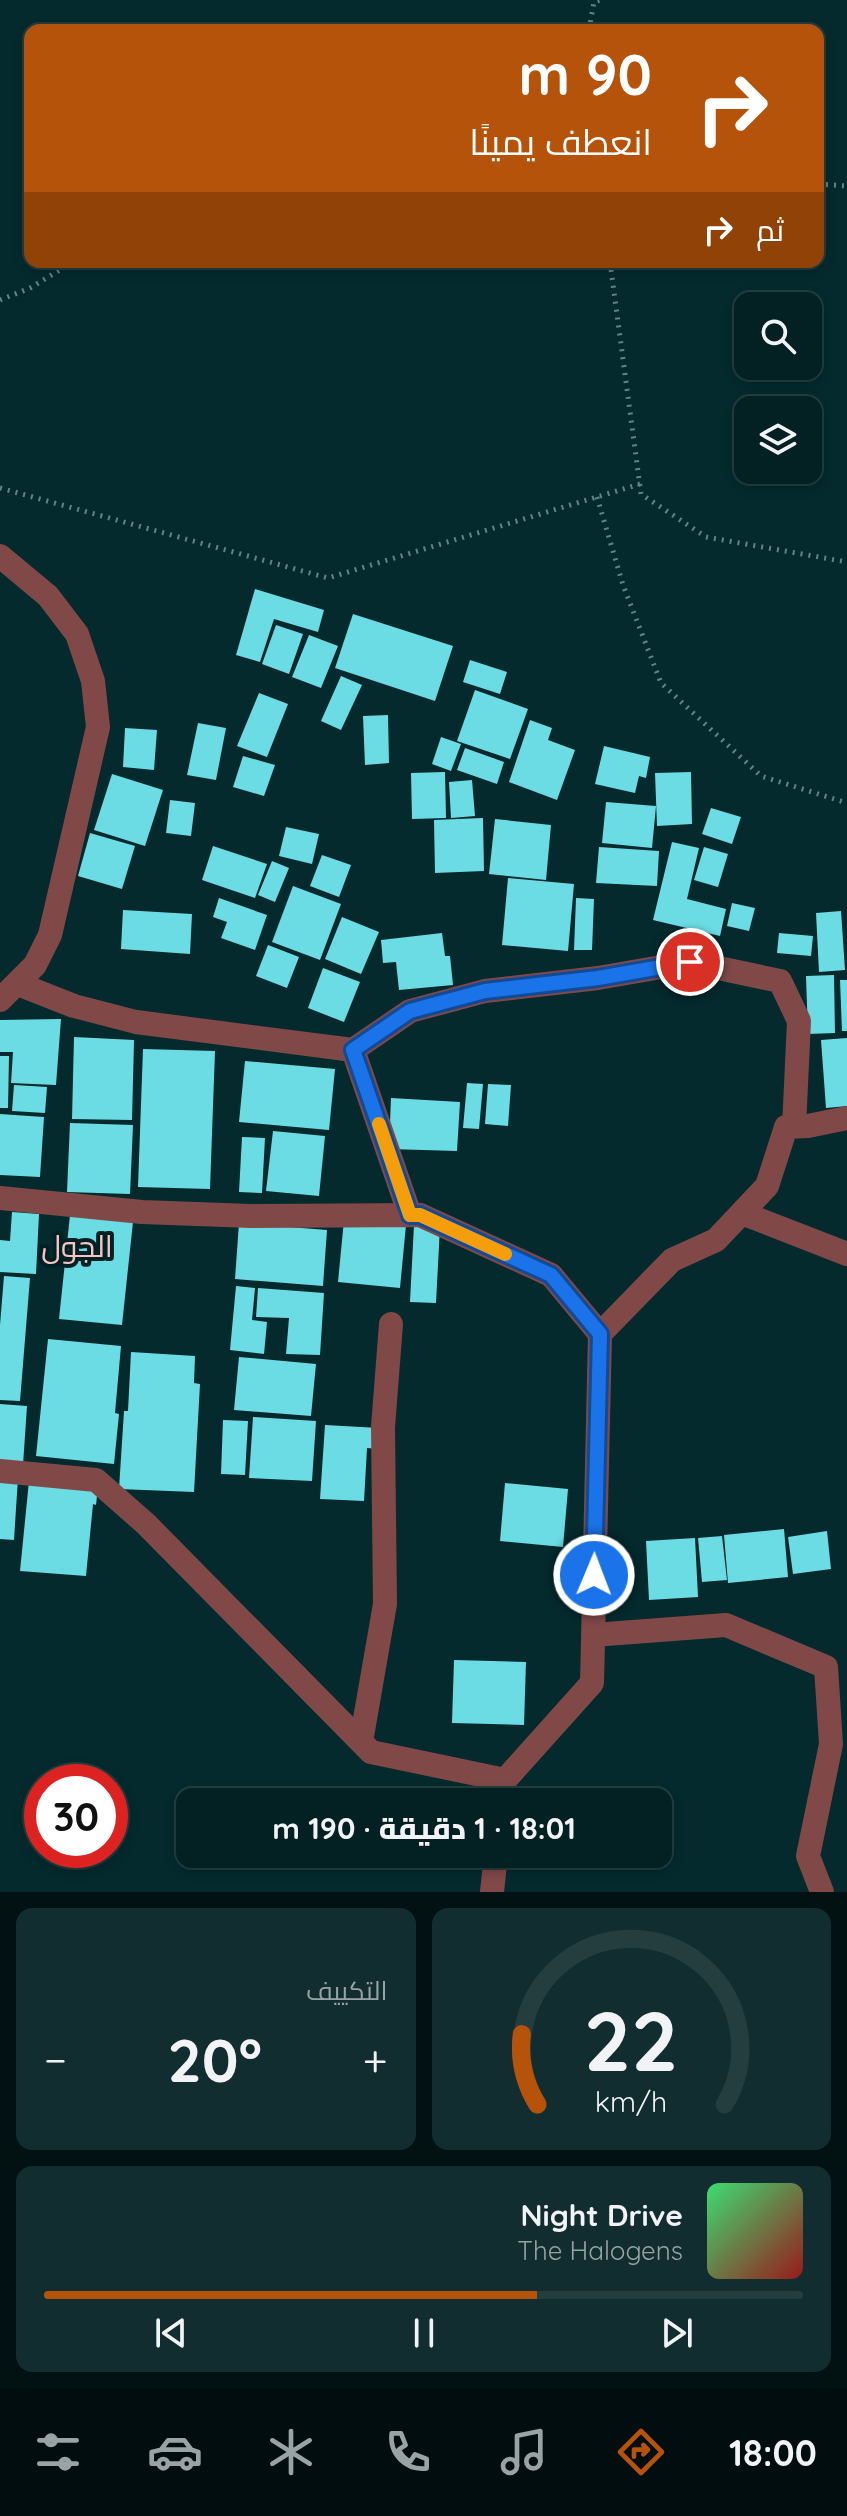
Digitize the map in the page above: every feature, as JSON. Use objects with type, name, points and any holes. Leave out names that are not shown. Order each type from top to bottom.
[{"type":"street","points":[[0,556],[48,596],[77,634],[93,681],[98,727],[50,935],[35,965],[9,992]]},
{"type":"street","points":[[9,992],[136,1022],[353,1050],[410,1011],[485,991],[598,978],[690,962],[780,981],[799,1021],[794,1127]]},
{"type":"street","points":[[353,1050],[410,1215]]},
{"type":"street","points":[[600,1334],[672,1260],[716,1240],[767,1186],[786,1127],[847,1118]]},
{"type":"street","points":[[0,1198],[142,1212],[251,1216],[420,1215],[551,1275],[600,1334],[592,1683],[506,1788]]},
{"type":"street","points":[[742,1213],[847,1254]]},
{"type":"street","points":[[361,1742],[385,1604],[383,1427],[391,1324]]},
{"type":"street","points":[[0,1471],[96,1480],[146,1524],[371,1752],[494,1788]]},
{"type":"street","points":[[593,1635],[726,1625],[826,1667],[831,1744],[808,1856],[822,1892]]},
{"type":"street","points":[[492,1892],[495,1868]]},
{"type":"path","points":[[590,24],[594,2],[600,0]]},
{"type":"path","points":[[824,184],[847,186]]},
{"type":"path","points":[[0,300],[30,288],[63,268]]},
{"type":"path","points":[[611,268],[641,494],[706,537],[847,562]]},
{"type":"path","points":[[0,488],[328,578],[640,484]]},
{"type":"path","points":[[597,497],[623,585],[661,683],[761,776],[847,803]]},
{"type":"building","points":[[255,589],[324,610],[318,632],[274,619],[260,662],[236,655]]},
{"type":"building","points":[[353,614],[453,646],[435,701],[335,668]]},
{"type":"building","points":[[276,625],[303,634],[289,674],[262,664]]},
{"type":"building","points":[[309,635],[338,646],[321,688],[292,677]]},
{"type":"building","points":[[470,660],[507,672],[500,694],[463,682]]},
{"type":"building","points":[[341,676],[362,685],[341,730],[321,721]]},
{"type":"building","points":[[475,690],[528,709],[510,759],[457,741]]},
{"type":"building","points":[[259,693],[288,704],[267,757],[237,746]]},
{"type":"building","points":[[388,715],[389,763],[365,765],[363,716]]},
{"type":"building","points":[[530,720],[552,728],[548,740],[575,750],[557,800],[509,782]]},
{"type":"building","points":[[198,723],[226,728],[216,780],[187,775]]},
{"type":"building","points":[[125,728],[157,730],[154,770],[123,767]]},
{"type":"building","points":[[441,737],[461,744],[451,771],[432,764]]},
{"type":"building","points":[[604,746],[650,757],[646,778],[639,776],[635,793],[595,784]]},
{"type":"building","points":[[465,748],[504,762],[497,784],[457,770]]},
{"type":"building","points":[[243,756],[275,765],[264,796],[233,787]]},
{"type":"building","points":[[445,772],[446,818],[412,819],[411,773]]},
{"type":"building","points":[[691,772],[692,824],[657,826],[655,773]]},
{"type":"building","points":[[112,774],[163,790],[145,846],[94,830]]},
{"type":"building","points":[[472,780],[475,816],[451,818],[449,782]]},
{"type":"building","points":[[170,800],[195,803],[191,836],[166,833]]},
{"type":"building","points":[[606,802],[656,806],[652,848],[602,843]]},
{"type":"building","points":[[711,808],[741,817],[732,844],[702,834]]},
{"type":"building","points":[[483,818],[484,871],[435,873],[434,820]]},
{"type":"building","points":[[495,819],[551,825],[546,880],[489,874]]},
{"type":"building","points":[[286,827],[319,834],[312,864],[279,856]]},
{"type":"building","points":[[90,833],[135,846],[122,889],[78,876]]},
{"type":"building","points":[[672,842],[699,848],[687,899],[726,909],[720,936],[653,920]]},
{"type":"building","points":[[213,846],[267,864],[255,898],[202,880]]},
{"type":"building","points":[[599,847],[659,851],[657,886],[596,883]]},
{"type":"building","points":[[704,847],[728,854],[718,887],[694,880]]},
{"type":"building","points":[[322,855],[351,865],[339,897],[310,886]]},
{"type":"building","points":[[272,861],[289,868],[275,902],[258,895]]},
{"type":"building","points":[[508,878],[574,884],[568,951],[502,945]]},
{"type":"building","points":[[293,886],[341,904],[320,960],[272,942]]},
{"type":"building","points":[[219,898],[267,915],[255,950],[221,938],[227,922],[213,917]]},
{"type":"building","points":[[576,898],[594,899],[592,950],[574,950]]},
{"type":"building","points":[[732,903],[755,908],[749,931],[727,926]]},
{"type":"building","points":[[123,910],[192,914],[190,954],[121,949]]},
{"type":"building","points":[[841,911],[845,970],[819,972],[816,913]]},
{"type":"building","points":[[342,917],[379,932],[361,974],[325,959]]},
{"type":"building","points":[[442,933],[445,956],[450,956],[453,985],[399,990],[396,962],[383,963],[381,940]]},
{"type":"building","points":[[779,933],[813,936],[811,956],[777,953]]},
{"type":"building","points":[[268,945],[299,957],[287,988],[256,976]]},
{"type":"building","points":[[323,968],[360,982],[344,1022],[308,1008]]},
{"type":"building","points":[[834,975],[835,1033],[808,1034],[806,976]]},
{"type":"building","points":[[840,980],[847,980],[847,1031],[842,1031]]},
{"type":"building","points":[[61,1019],[56,1085],[11,1083],[13,1052],[0,1052],[0,1020]]},
{"type":"building","points":[[74,1037],[134,1040],[132,1120],[72,1119]]},
{"type":"building","points":[[847,1038],[847,1106],[826,1108],[821,1040]]},
{"type":"building","points":[[143,1049],[215,1051],[210,1189],[138,1187]]},
{"type":"building","points":[[0,1056],[9,1056],[8,1108],[0,1108]]},
{"type":"building","points":[[245,1061],[335,1069],[329,1130],[239,1122]]},
{"type":"building","points":[[467,1083],[483,1084],[479,1129],[463,1128]]},
{"type":"building","points":[[488,1084],[511,1085],[508,1126],[485,1124]]},
{"type":"building","points":[[14,1085],[47,1087],[45,1113],[12,1111]]},
{"type":"building","points":[[391,1098],[460,1102],[457,1151],[389,1149]]},
{"type":"building","points":[[0,1114],[44,1117],[40,1177],[0,1175]]},
{"type":"building","points":[[70,1123],[133,1125],[130,1194],[67,1192]]},
{"type":"building","points":[[273,1131],[325,1136],[319,1196],[266,1191]]},
{"type":"building","points":[[242,1137],[265,1138],[262,1193],[239,1192]]},
{"type":"building","points":[[12,1212],[39,1214],[36,1274],[0,1272],[0,1240],[10,1241]]},
{"type":"building","points":[[70,1215],[133,1222],[122,1325],[59,1319]]},
{"type":"building","points":[[344,1220],[406,1225],[400,1288],[338,1282]]},
{"type":"building","points":[[239,1223],[327,1230],[323,1286],[235,1279]]},
{"type":"building","points":[[414,1225],[440,1226],[436,1303],[410,1302]]},
{"type":"building","points":[[4,1276],[30,1278],[20,1401],[0,1400],[0,1325]]},
{"type":"building","points":[[236,1286],[255,1288],[252,1320],[267,1322],[264,1354],[230,1350]]},
{"type":"building","points":[[258,1288],[324,1293],[320,1355],[286,1354],[289,1318],[256,1317]]},
{"type":"building","points":[[48,1339],[121,1346],[114,1464],[36,1456]]},
{"type":"building","points":[[131,1352],[195,1356],[194,1383],[200,1384],[194,1492],[119,1489]]},
{"type":"building","points":[[239,1357],[316,1364],[311,1416],[234,1410]]},
{"type":"building","points":[[0,1404],[27,1406],[23,1465],[0,1463]]},
{"type":"building","points":[[253,1417],[316,1421],[312,1481],[249,1478]]},
{"type":"building","points":[[223,1420],[248,1421],[245,1475],[221,1474]]},
{"type":"building","points":[[325,1425],[379,1428],[378,1449],[367,1448],[364,1501],[320,1499]]},
{"type":"building","points":[[0,1477],[18,1478],[14,1540],[0,1539]]},
{"type":"building","points":[[29,1481],[98,1487],[96,1505],[93,1504],[86,1576],[20,1571]]},
{"type":"building","points":[[505,1483],[568,1489],[563,1547],[500,1541]]},
{"type":"building","points":[[784,1529],[788,1577],[728,1583],[724,1535]]},
{"type":"building","points":[[827,1531],[831,1569],[793,1574],[788,1537]]},
{"type":"building","points":[[722,1536],[727,1580],[702,1582],[698,1538]]},
{"type":"building","points":[[695,1538],[698,1597],[649,1600],[646,1541]]},
{"type":"building","points":[[454,1660],[526,1662],[524,1725],[452,1723]]},
{"type":"slow traffic","points":[[379,1124],[410,1215],[420,1215],[505,1254]]},
{"type":"district","name":"الجول","points":[[77,1246]]},
{"type":"route","points":[[594,1575],[600,1334],[551,1275],[420,1215],[410,1215],[353,1050],[410,1011],[485,991],[598,978],[690,962]]}]
